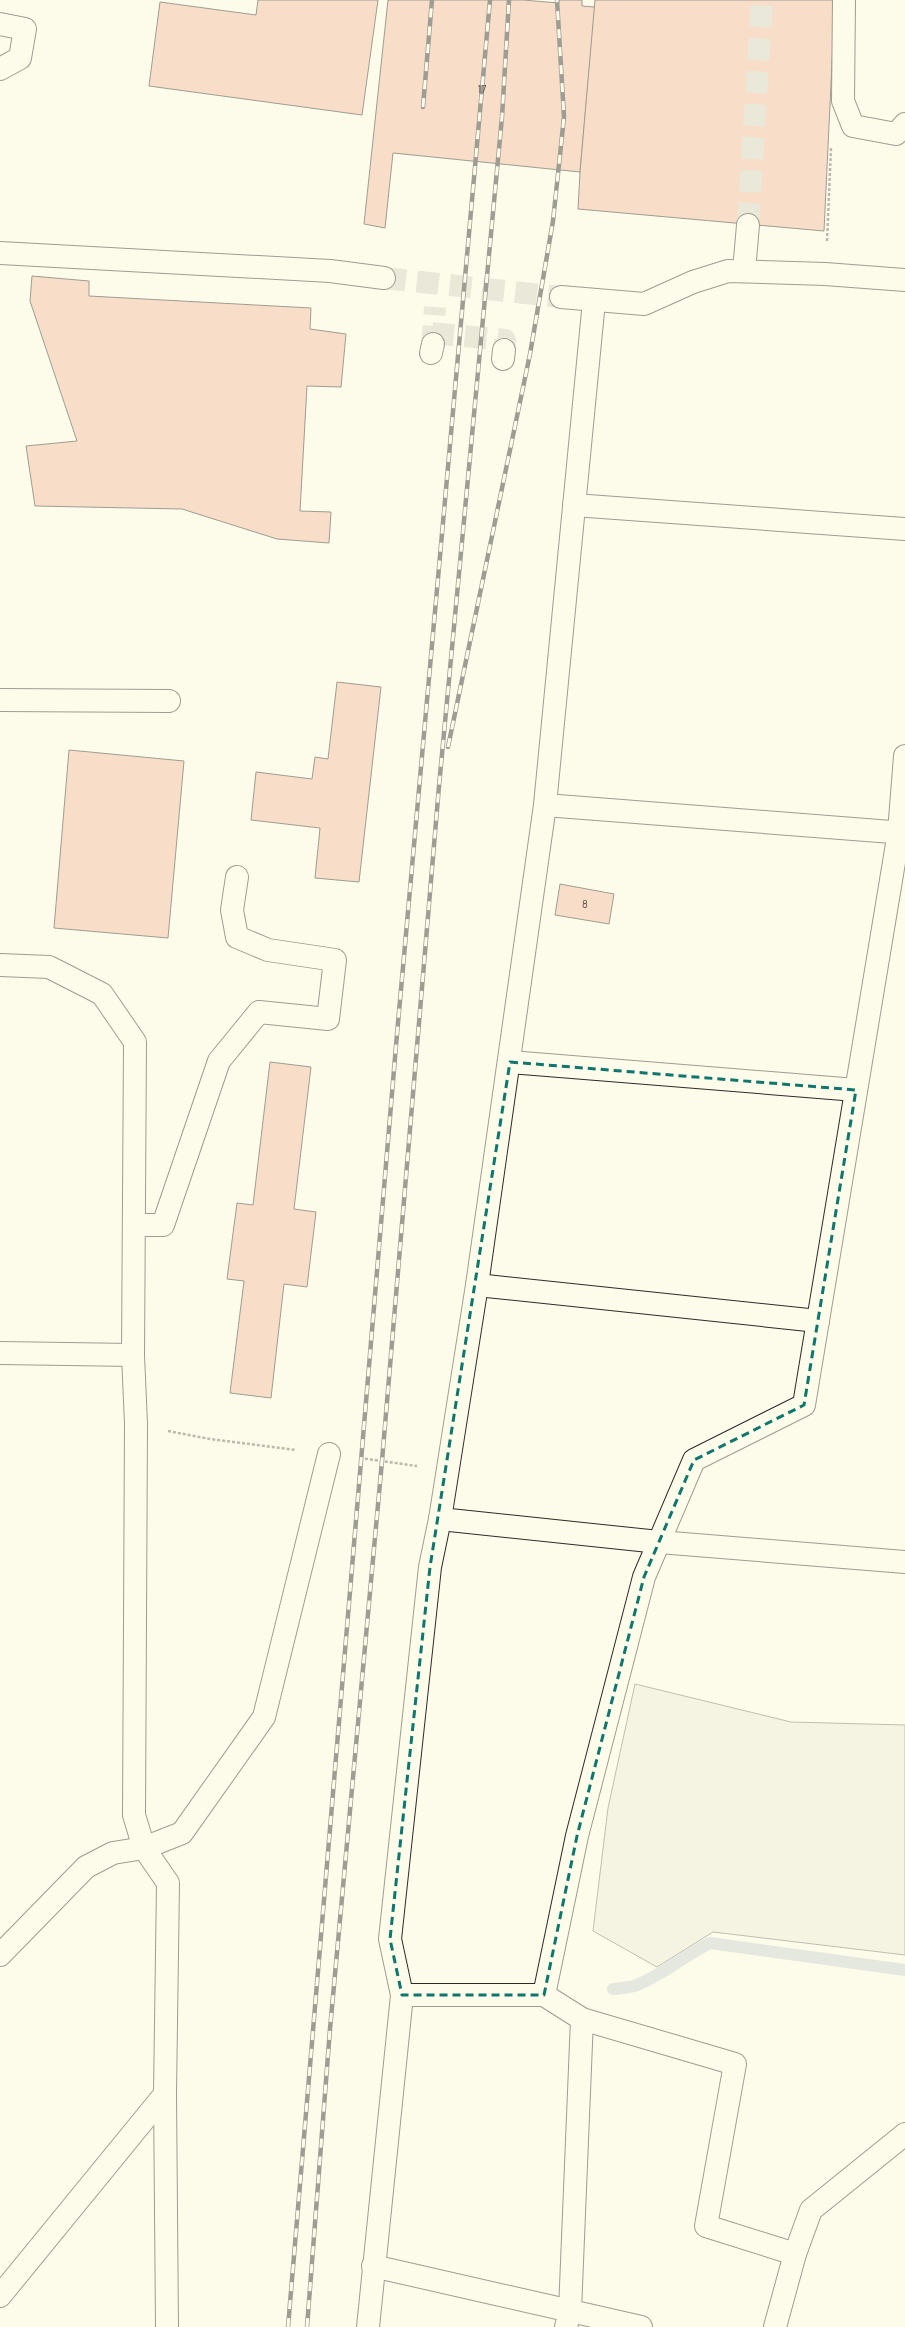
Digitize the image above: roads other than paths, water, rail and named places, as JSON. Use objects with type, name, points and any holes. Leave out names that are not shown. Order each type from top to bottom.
[{"type":"street","points":[[844,0],[843,101],[853,126],[896,134],[905,124]]},
{"type":"street","points":[[0,24],[25,29],[20,58],[0,69]]},
{"type":"street","points":[[744,271],[748,225]]},
{"type":"street","points":[[0,253],[330,272],[384,278]]},
{"type":"street","points":[[561,297],[594,301],[644,304],[693,282],[728,271],[825,274],[905,280]]},
{"type":"street","points":[[368,2327],[373,2266],[402,1995],[390,1940],[430,1567],[440,1519],[477,1285],[510,1062],[545,805],[594,301]]},
{"type":"street","points":[[574,505],[905,529]]},
{"type":"street","points":[[0,700],[169,702]]},
{"type":"street","points":[[544,1995],[577,1836],[644,1576],[694,1460],[804,1405],[856,1090],[902,832],[905,756]]},
{"type":"street","points":[[545,805],[902,832]]},
{"type":"street","points":[[134,1225],[163,1225],[219,1061],[259,1012],[328,1019],[335,960],[268,950],[237,937],[232,910],[238,877]]},
{"type":"street","points":[[0,965],[49,967],[102,994],[134,1042],[133,1354],[136,1424],[134,1815],[144,1848],[168,1883],[165,2094],[167,2327]]},
{"type":"street","points":[[510,1062],[856,1090]]},
{"type":"street","points":[[477,1285],[818,1321]]},
{"type":"street","points":[[0,1353],[133,1354]]},
{"type":"street","points":[[0,1955],[86,1867],[113,1853],[144,1848],[182,1833],[264,1717],[329,1454]]},
{"type":"street","points":[[440,1519],[658,1542],[905,1562]]},
{"type":"street","points":[[402,1995],[544,1995],[582,2019],[736,2064],[706,2226],[795,2254]]},
{"type":"street","points":[[568,2319],[582,2019]]},
{"type":"street","points":[[0,2296],[165,2094]]},
{"type":"street","points":[[776,2327],[795,2254],[811,2210],[905,2134]]},
{"type":"street","points":[[373,2266],[568,2319],[641,2327]]},
{"type":"waterway","points":[[613,1989],[631,1987],[644,1982],[710,1943],[905,1970]]},
{"type":"tunnel","points":[[748,225],[762,0]]},
{"type":"tunnel","points":[[384,278],[561,297]]},
{"type":"tunnel","points":[[432,348],[435,307]]},
{"type":"tunnel","points":[[432,333],[505,340],[503,359]]},
{"type":"railway","points":[[423,107],[432,0]]},
{"type":"railway","points":[[288,2327],[397,1034],[490,0]]},
{"type":"railway","points":[[307,2327],[330,2029],[382,1461],[439,786],[502,117],[509,0]]},
{"type":"railway","points":[[448,747],[530,354],[553,221],[564,117],[557,0]]}]
